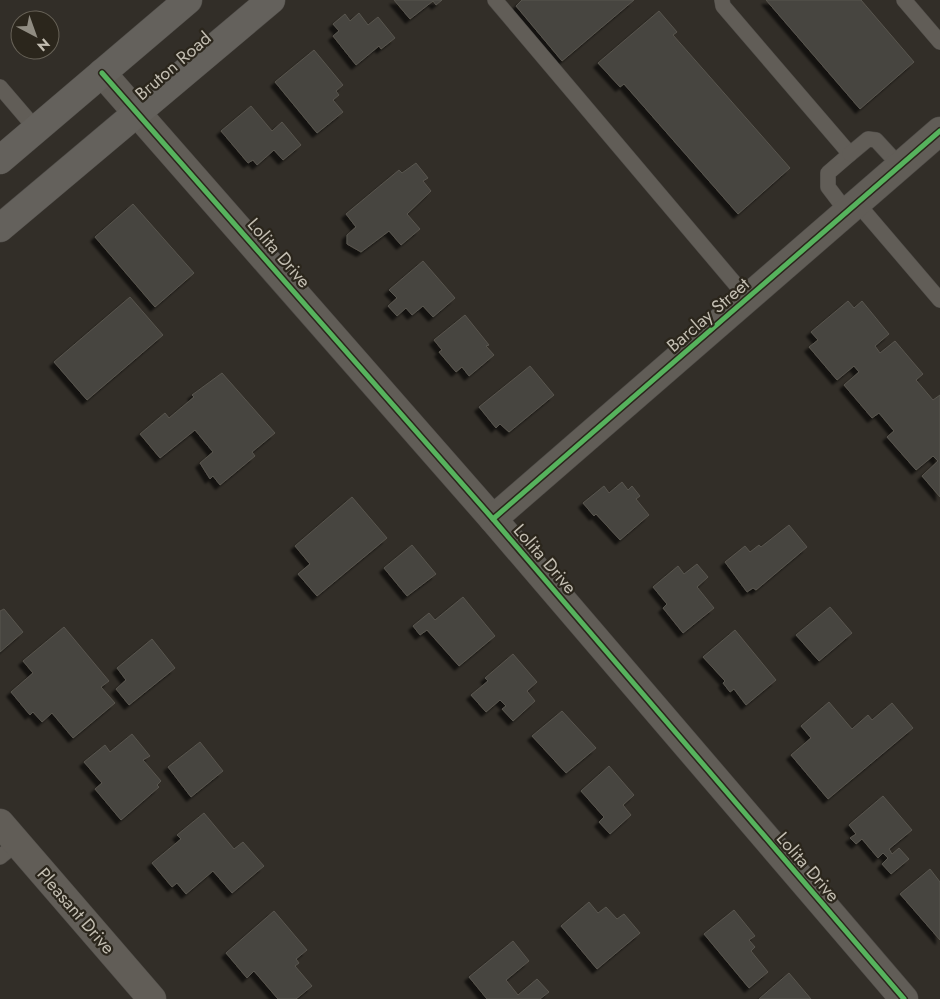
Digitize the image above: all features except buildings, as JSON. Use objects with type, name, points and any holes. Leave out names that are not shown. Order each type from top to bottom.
[{"type":"main road","points":[[0,160],[188,0]]},
{"type":"main road","name":"Bruton Road","points":[[0,228],[139,114],[271,0]]},
{"type":"street","name":"Lolita Drive","points":[[102,73],[493,520],[904,999]]},
{"type":"street","name":"Barclay Street","points":[[493,520],[940,131]]},
{"type":"street","name":"Pleasant Drive","points":[[6,841],[152,999]]},
{"type":"lane","points":[[495,0],[748,299]]},
{"type":"lane","points":[[722,0],[723,6],[850,154]]},
{"type":"lane","points":[[904,0],[940,42]]},
{"type":"lane","points":[[0,87],[36,129]]},
{"type":"lane","points":[[900,166],[876,140],[868,139],[828,173],[828,187],[852,208],[940,300]]},
{"type":"cycle path","points":[[102,73],[493,519],[904,999]]},
{"type":"cycle path","points":[[493,519],[940,131]]}]
